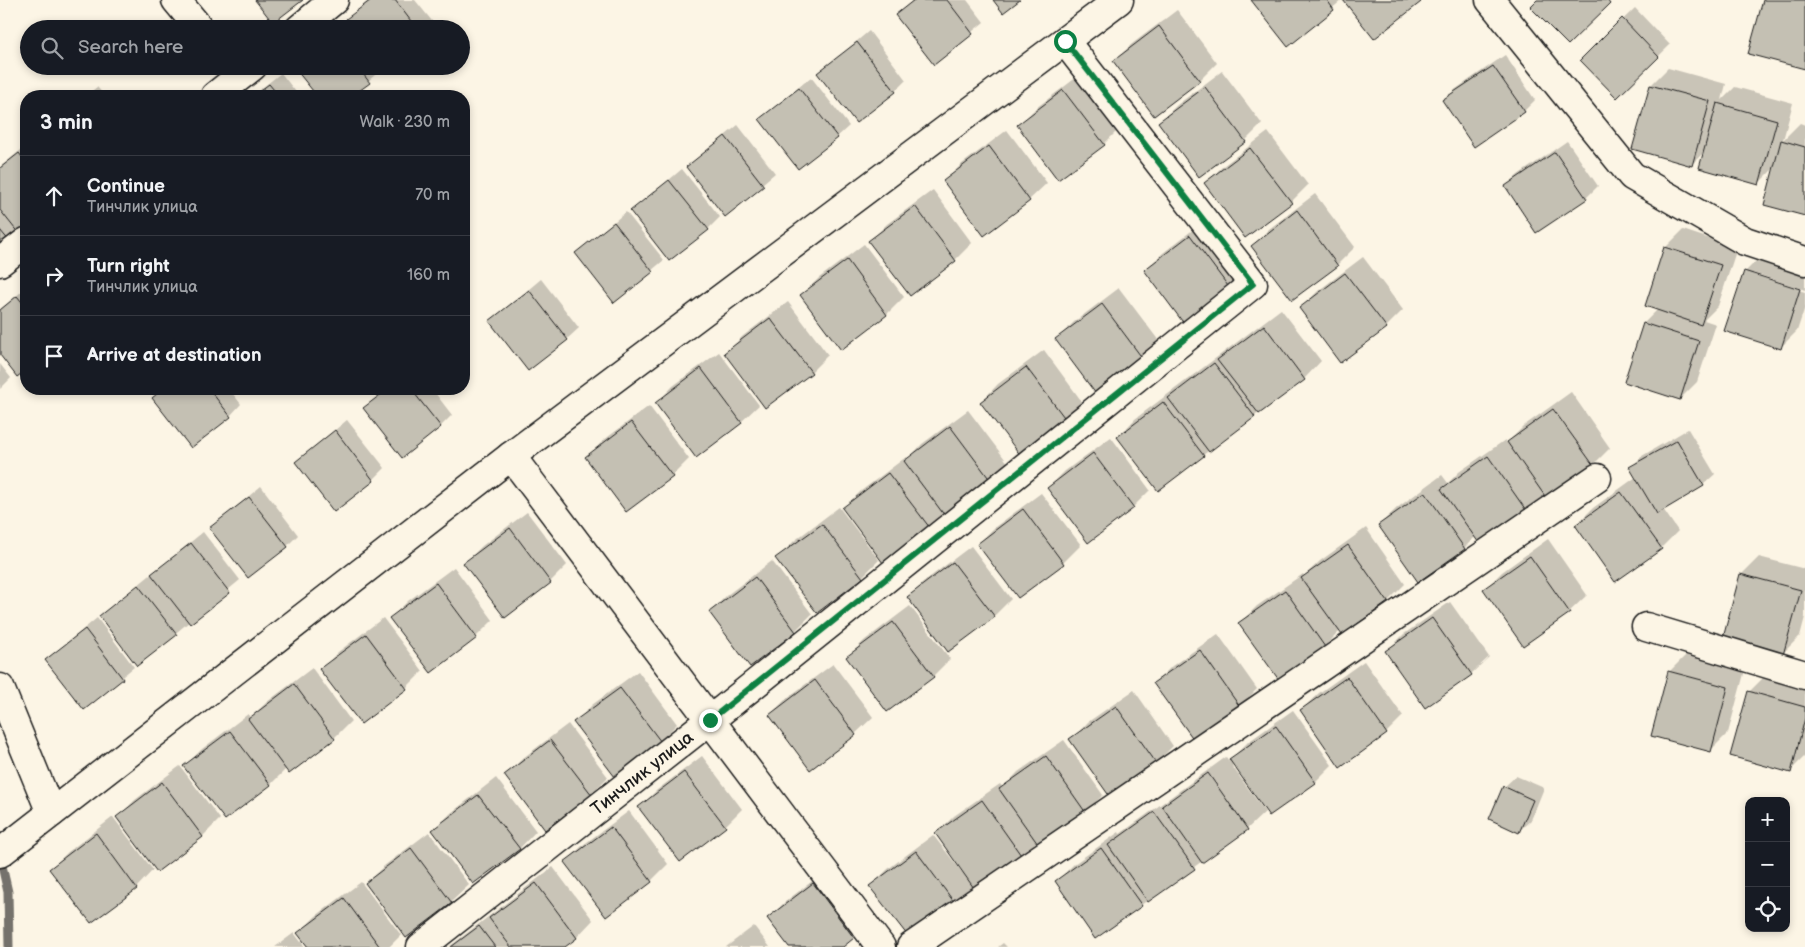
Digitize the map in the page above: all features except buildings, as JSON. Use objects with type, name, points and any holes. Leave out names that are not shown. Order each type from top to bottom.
[{"type":"street","points":[[176,0],[193,20]]},
{"type":"street","points":[[310,20],[334,0]]},
{"type":"street","points":[[0,853],[511,456],[1119,0]]},
{"type":"street","points":[[1490,0],[1632,176],[1745,241],[1805,261]]},
{"type":"street","name":"Тинчлик улица","points":[[421,947],[710,720],[1253,284],[1065,41]]},
{"type":"street","points":[[221,90],[237,75]]},
{"type":"street","points":[[0,262],[20,247]]},
{"type":"street","points":[[511,456],[881,947]]},
{"type":"street","points":[[911,947],[1597,478]]},
{"type":"street","points":[[1646,627],[1805,676]]},
{"type":"street","points":[[0,688],[43,819]]},
{"type":"waterway","points":[[0,857],[8,892],[9,947]]},
{"type":"route","points":[[710,720],[1253,284],[1065,41]]}]
